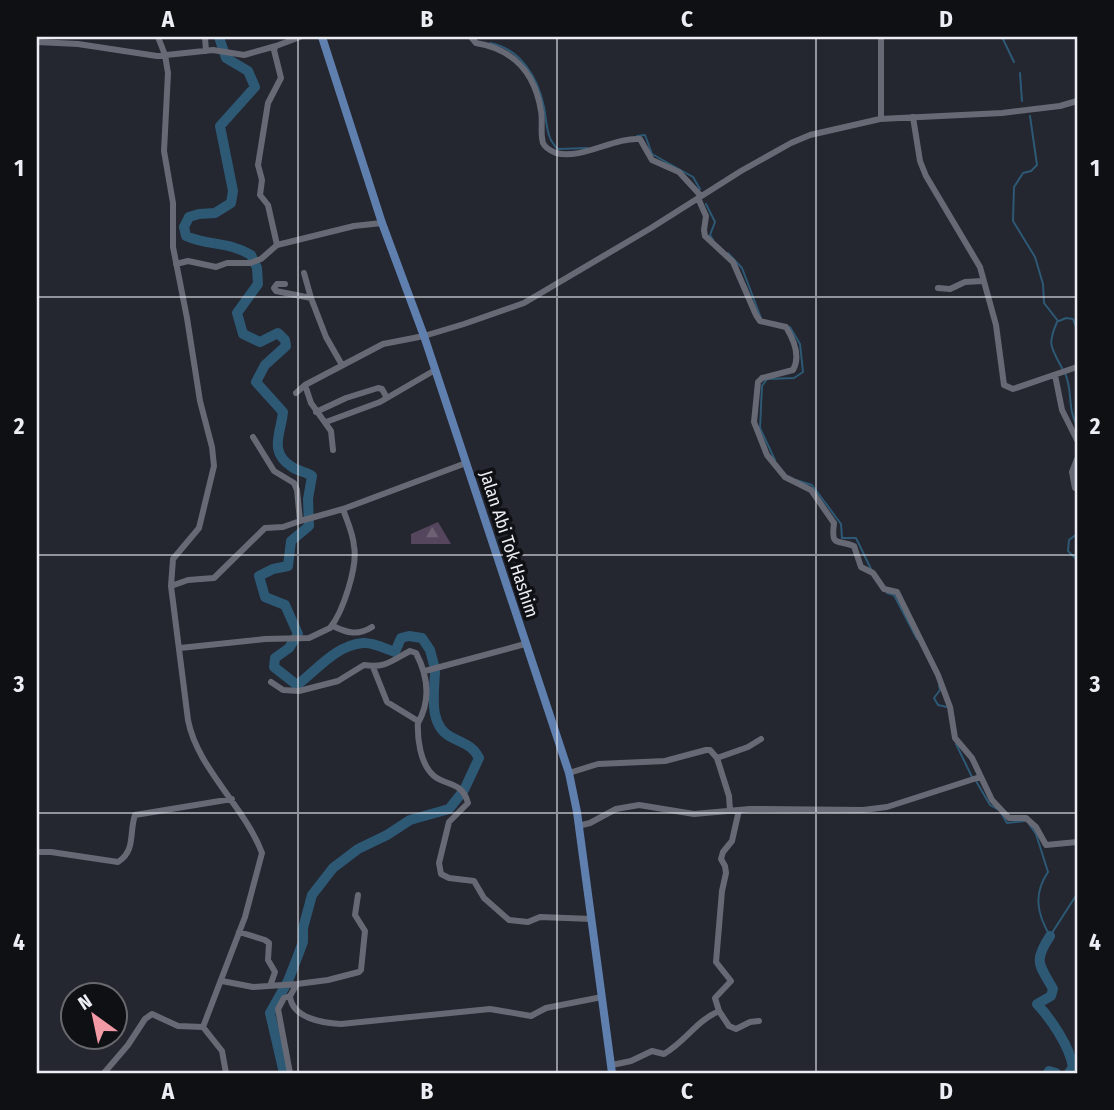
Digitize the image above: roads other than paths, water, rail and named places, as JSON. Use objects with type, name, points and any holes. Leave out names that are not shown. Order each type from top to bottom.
[{"type":"main road","name":"Jalan Abi Tok Hashim","points":[[322,37],[382,223],[424,336],[569,773],[579,826],[612,1069]]},
{"type":"street","points":[[158,37],[165,55],[168,94],[164,151],[173,195],[173,247],[214,466],[199,528],[173,559],[171,586],[191,734],[262,853],[239,932],[203,1027]]},
{"type":"street","points":[[205,37],[210,51]]},
{"type":"street","points":[[37,42],[78,44],[139,54],[226,51],[244,55],[300,37]]},
{"type":"street","points":[[471,37],[476,43],[495,47],[510,55],[527,73],[541,111],[545,147],[563,154],[640,139],[652,160],[679,172],[699,197],[706,216],[705,236],[733,262],[760,321],[786,327],[795,346],[797,362],[793,370],[762,378],[758,382],[754,422],[764,448],[785,477],[808,487],[816,495],[834,523],[833,537],[839,544],[854,546],[861,567],[872,573],[884,589],[897,592],[938,675],[950,707],[955,738],[972,758],[976,778],[992,800],[1009,818],[1026,818],[1036,827],[1046,845],[1077,842]]},
{"type":"street","points":[[881,37],[881,119]]},
{"type":"street","points":[[276,46],[274,50],[281,78],[269,97],[258,165],[262,180],[260,195],[268,205],[277,245]]},
{"type":"street","points":[[296,393],[305,385],[383,344],[424,336],[489,317],[541,294],[791,143],[824,130],[881,119],[1002,113],[1060,106],[1077,101]]},
{"type":"street","points":[[913,117],[920,161],[926,176],[980,267],[996,325],[1004,385],[1013,389],[1076,367]]},
{"type":"street","points":[[176,264],[188,261],[216,267],[228,263],[250,263],[277,245],[354,226],[382,223]]},
{"type":"street","points":[[304,273],[326,337],[342,365]]},
{"type":"street","points":[[938,288],[950,289],[965,282],[982,281]]},
{"type":"street","points":[[285,284],[277,284],[274,288],[276,291],[311,298]]},
{"type":"street","points":[[326,422],[387,398],[435,370]]},
{"type":"street","points":[[1058,374],[1062,411],[1077,440]]},
{"type":"street","points":[[305,385],[311,403],[326,422],[333,438],[333,450]]},
{"type":"street","points":[[316,412],[346,398],[378,388],[382,389],[387,398]]},
{"type":"street","points":[[253,437],[274,471],[294,483],[303,521]]},
{"type":"street","points":[[1075,488],[1072,472],[1077,459]]},
{"type":"street","points":[[171,586],[188,580],[214,578],[265,528],[283,527],[343,509],[466,463]]},
{"type":"street","points":[[180,648],[300,638],[319,635],[333,626],[355,564],[354,545],[343,509]]},
{"type":"street","points":[[333,626],[354,633],[361,633],[372,626]]},
{"type":"street","points":[[425,671],[525,643]]},
{"type":"street","points":[[271,682],[283,690],[299,691],[338,681],[364,665],[384,666],[410,651],[416,653],[425,671],[427,697],[418,723]]},
{"type":"street","points":[[373,667],[387,702],[416,718],[427,768],[436,777],[458,788],[466,797],[468,803],[449,822],[439,863],[442,874],[449,878],[474,880],[484,898],[509,920],[528,922],[540,917],[592,919]]},
{"type":"street","points":[[717,758],[741,750],[761,739]]},
{"type":"street","points":[[569,773],[606,762],[631,764],[665,761],[710,750],[717,758],[729,796],[730,810]]},
{"type":"street","points":[[579,826],[616,809],[630,806],[657,807],[694,814],[730,810],[797,808],[834,811],[887,807],[976,778]]},
{"type":"street","points":[[37,852],[118,862],[125,857],[131,846],[135,816],[232,799]]},
{"type":"street","points":[[739,810],[732,841],[721,859],[726,873],[716,962],[731,981],[715,998],[719,1011],[732,1027],[738,1029],[750,1022],[760,1021]]},
{"type":"street","points":[[222,981],[242,986],[297,984],[359,972],[365,931],[355,915],[358,895]]},
{"type":"street","points":[[239,932],[268,943],[268,960],[275,972],[274,985]]},
{"type":"street","points":[[290,1073],[278,1009],[297,984]]},
{"type":"street","points":[[290,996],[293,1009],[297,1012],[319,1021],[341,1024],[494,1008],[531,1016],[546,1008],[601,997]]},
{"type":"street","points":[[612,1069],[652,1051],[664,1054],[686,1038],[699,1022],[719,1011]]},
{"type":"street","points":[[104,1073],[149,1015],[156,1014],[178,1026],[203,1027],[222,1051],[226,1073]]},
{"type":"waterway","points":[[219,37],[226,58],[248,71],[255,87],[220,126],[233,191],[231,203],[215,213],[189,217],[184,227],[186,236],[251,255],[257,268],[258,284],[237,313],[243,334],[260,342],[278,333],[285,340],[286,346],[265,365],[256,382],[283,412],[278,442],[280,455],[292,467],[312,476],[308,499],[309,526],[291,541],[288,566],[259,576],[265,597],[285,605],[298,634],[289,648],[275,658],[274,667],[297,685],[344,648],[367,643],[395,652],[401,638],[409,636],[422,638],[430,650],[434,665]]},
{"type":"waterway","points":[[1002,37],[1014,62]]},
{"type":"waterway","points":[[490,43],[511,51],[526,66],[541,96],[554,145],[558,149],[588,148]]},
{"type":"waterway","points":[[1020,73],[1022,101]]},
{"type":"waterway","points":[[1030,116],[1037,165],[1031,171],[1023,173],[1014,187],[1013,221],[1035,257],[1043,284],[1044,303],[1058,321]]},
{"type":"waterway","points":[[637,136],[645,135],[652,154],[693,177],[700,189]]},
{"type":"waterway","points":[[706,204],[715,222],[710,235],[713,240]]},
{"type":"waterway","points":[[728,253],[742,268],[761,318]]},
{"type":"waterway","points":[[1059,321],[1073,319],[1077,330]]},
{"type":"waterway","points":[[1057,322],[1052,346],[1062,368]]},
{"type":"waterway","points":[[775,460],[760,428],[762,386],[767,379],[794,378],[803,372],[800,344],[790,327]]},
{"type":"waterway","points":[[1065,373],[1077,426]]},
{"type":"waterway","points":[[796,480],[812,485],[841,524],[842,538],[856,538],[871,569]]},
{"type":"waterway","points":[[1077,534],[1069,540],[1068,551],[1077,560]]},
{"type":"waterway","points":[[887,593],[894,595],[917,639]]},
{"type":"waterway","points":[[284,1073],[270,1013],[288,981],[303,942],[303,928],[312,895],[333,868],[358,849],[410,820],[449,809],[464,790],[479,758],[471,748],[445,733],[440,726],[434,710],[435,672]]},
{"type":"waterway","points":[[939,685],[940,690],[934,698],[938,705],[947,707]]},
{"type":"waterway","points":[[956,744],[972,777]]},
{"type":"waterway","points":[[976,781],[990,805],[997,809]]},
{"type":"waterway","points":[[1001,813],[1007,823],[1025,821]]},
{"type":"waterway","points":[[1029,824],[1036,834],[1048,872],[1040,888],[1039,904],[1042,920],[1050,936],[1077,894]]},
{"type":"waterway","points":[[1050,936],[1041,952],[1040,963],[1053,989],[1051,996],[1037,1004],[1064,1042],[1073,1067],[1069,1073]]},
{"type":"waterway","points":[[1048,1073],[1056,1073]]}]
